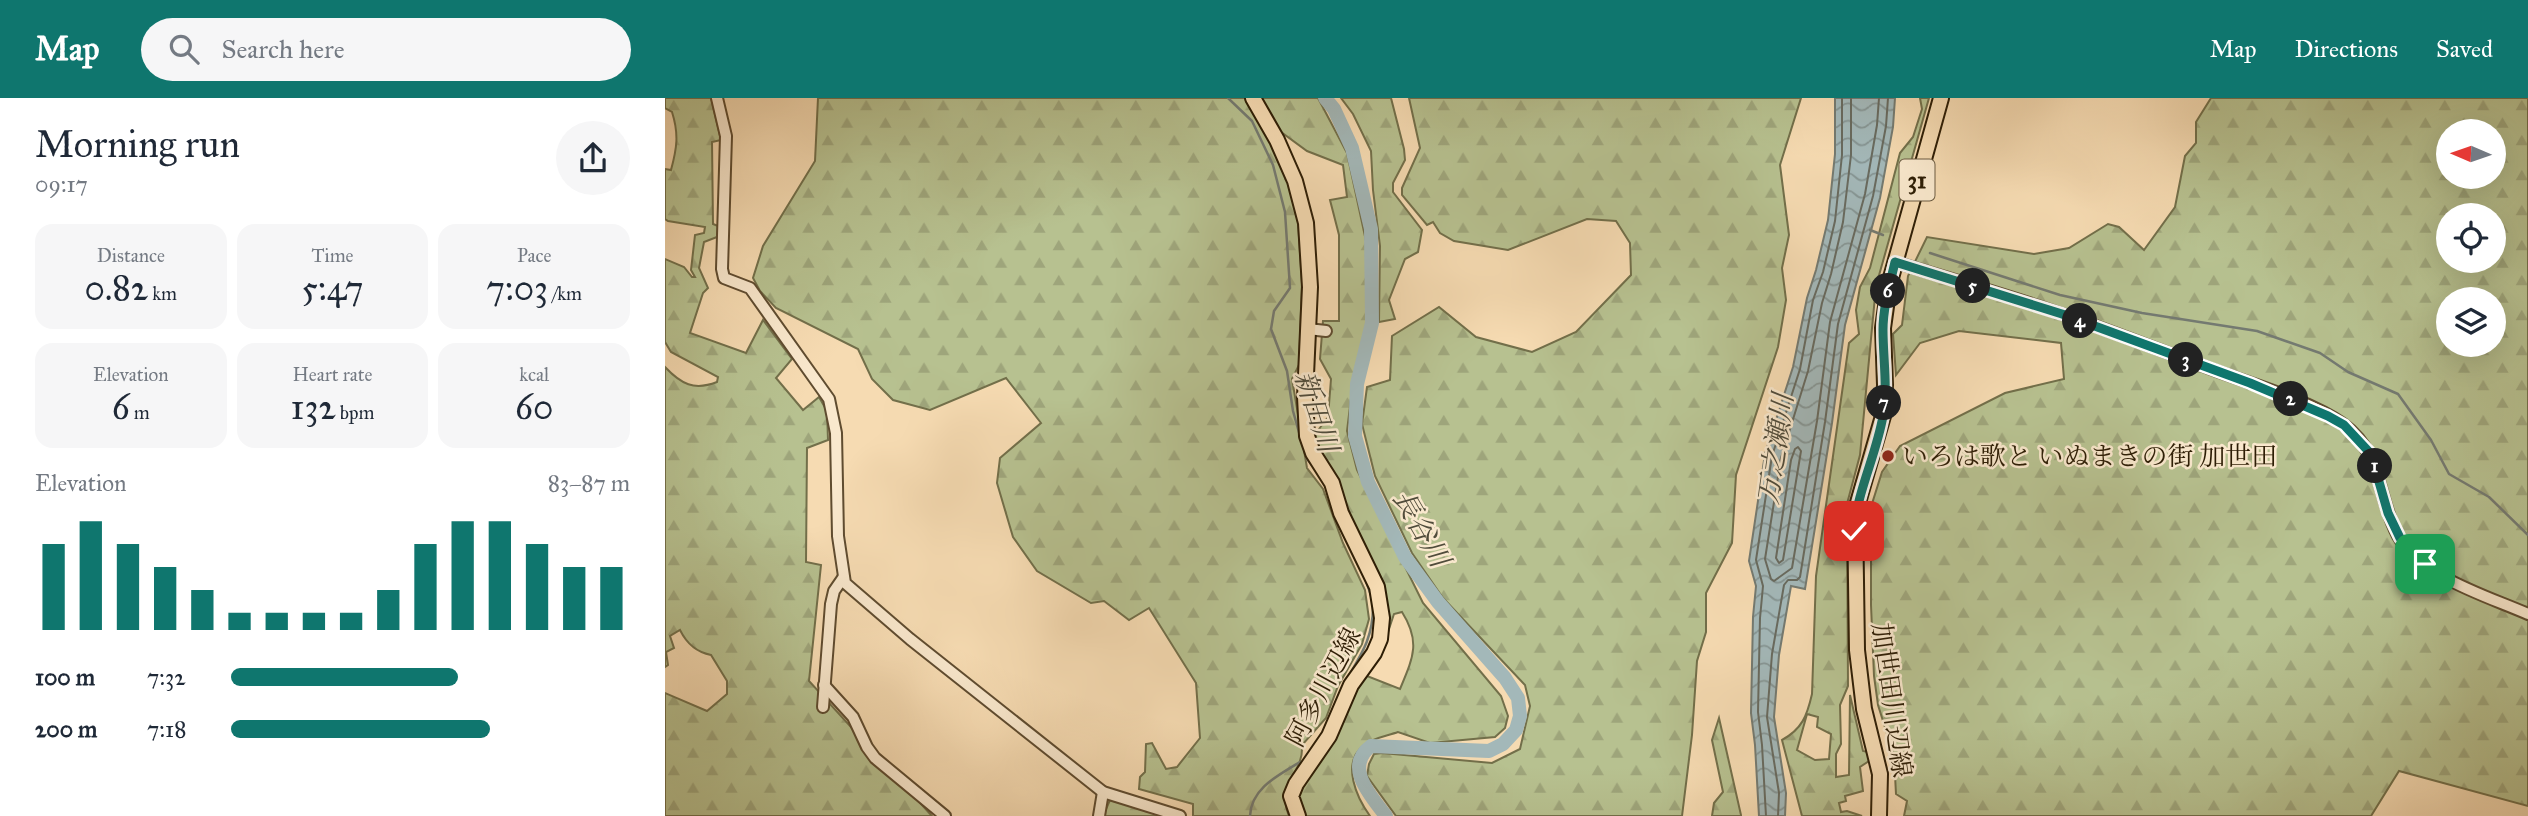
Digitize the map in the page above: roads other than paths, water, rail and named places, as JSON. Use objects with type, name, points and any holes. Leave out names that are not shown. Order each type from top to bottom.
[{"type":"main road","name":"阿多川辺線","points":[[1253,98],[1277,140],[1303,206],[1310,287],[1305,397],[1307,436],[1313,453],[1332,483],[1341,513],[1377,587],[1381,630],[1374,653],[1350,685],[1329,736],[1296,784],[1291,796],[1298,816]]},
{"type":"main road","name":"加世田川辺線","points":[[1879,816],[1880,774],[1864,709],[1857,650],[1854,531],[1860,493],[1883,416],[1885,308],[1895,262],[1941,98]]},
{"type":"street","points":[[717,98],[726,136],[722,269],[724,278],[750,288],[829,399],[836,433],[838,536],[843,578],[849,589],[1103,792],[1180,816]]},
{"type":"street","points":[[1895,262],[2062,314],[2250,383],[2328,416],[2344,425],[2371,454],[2388,513],[2400,538],[2412,552],[2449,580],[2528,614]]},
{"type":"street","points":[[1308,329],[1326,331]]},
{"type":"street","points":[[823,707],[831,604],[834,591],[843,578]]},
{"type":"street","points":[[824,684],[834,699],[853,717],[875,758],[945,816]]},
{"type":"street","points":[[1100,816],[1103,792]]},
{"type":"water","name":"万之瀬川","points":[[1835,98],[1895,98],[1893,127],[1880,198],[1845,325],[1805,589],[1791,586],[1779,655],[1774,717],[1786,793],[1785,816],[1759,816],[1751,713],[1756,586],[1749,561],[1765,454],[1793,367],[1807,298],[1828,220],[1835,154]]},
{"type":"waterway","name":"新田川","points":[[1228,98],[1252,121],[1273,165],[1285,212],[1290,288],[1274,311],[1271,329],[1287,371],[1300,436]]},
{"type":"waterway","name":"長谷川","points":[[1325,98],[1334,109],[1352,148],[1371,229],[1372,323],[1357,384],[1355,436],[1368,482],[1405,557],[1438,602],[1505,678],[1518,698],[1520,716],[1516,730],[1503,744],[1489,751],[1371,746],[1363,754],[1359,772],[1367,791],[1386,816]]},
{"type":"waterway","points":[[1870,230],[1883,235]]},
{"type":"waterway","points":[[1930,253],[2060,295],[2142,313],[2257,331],[2320,353],[2348,372],[2398,394],[2431,440],[2449,474],[2489,497],[2528,535]]},
{"type":"waterway","name":"新田川","points":[[1304,449],[1312,465]]},
{"type":"waterway","name":"新田川","points":[[1366,581],[1373,601]]},
{"type":"waterway","name":"新田川","points":[[1334,707],[1369,636],[1373,607]]},
{"type":"waterway","name":"新田川","points":[[1250,816],[1255,798],[1267,783],[1300,762]]},
{"type":"place","name":"いろは歌と いぬまきの街 加世田","points":[[1888,456]]}]
